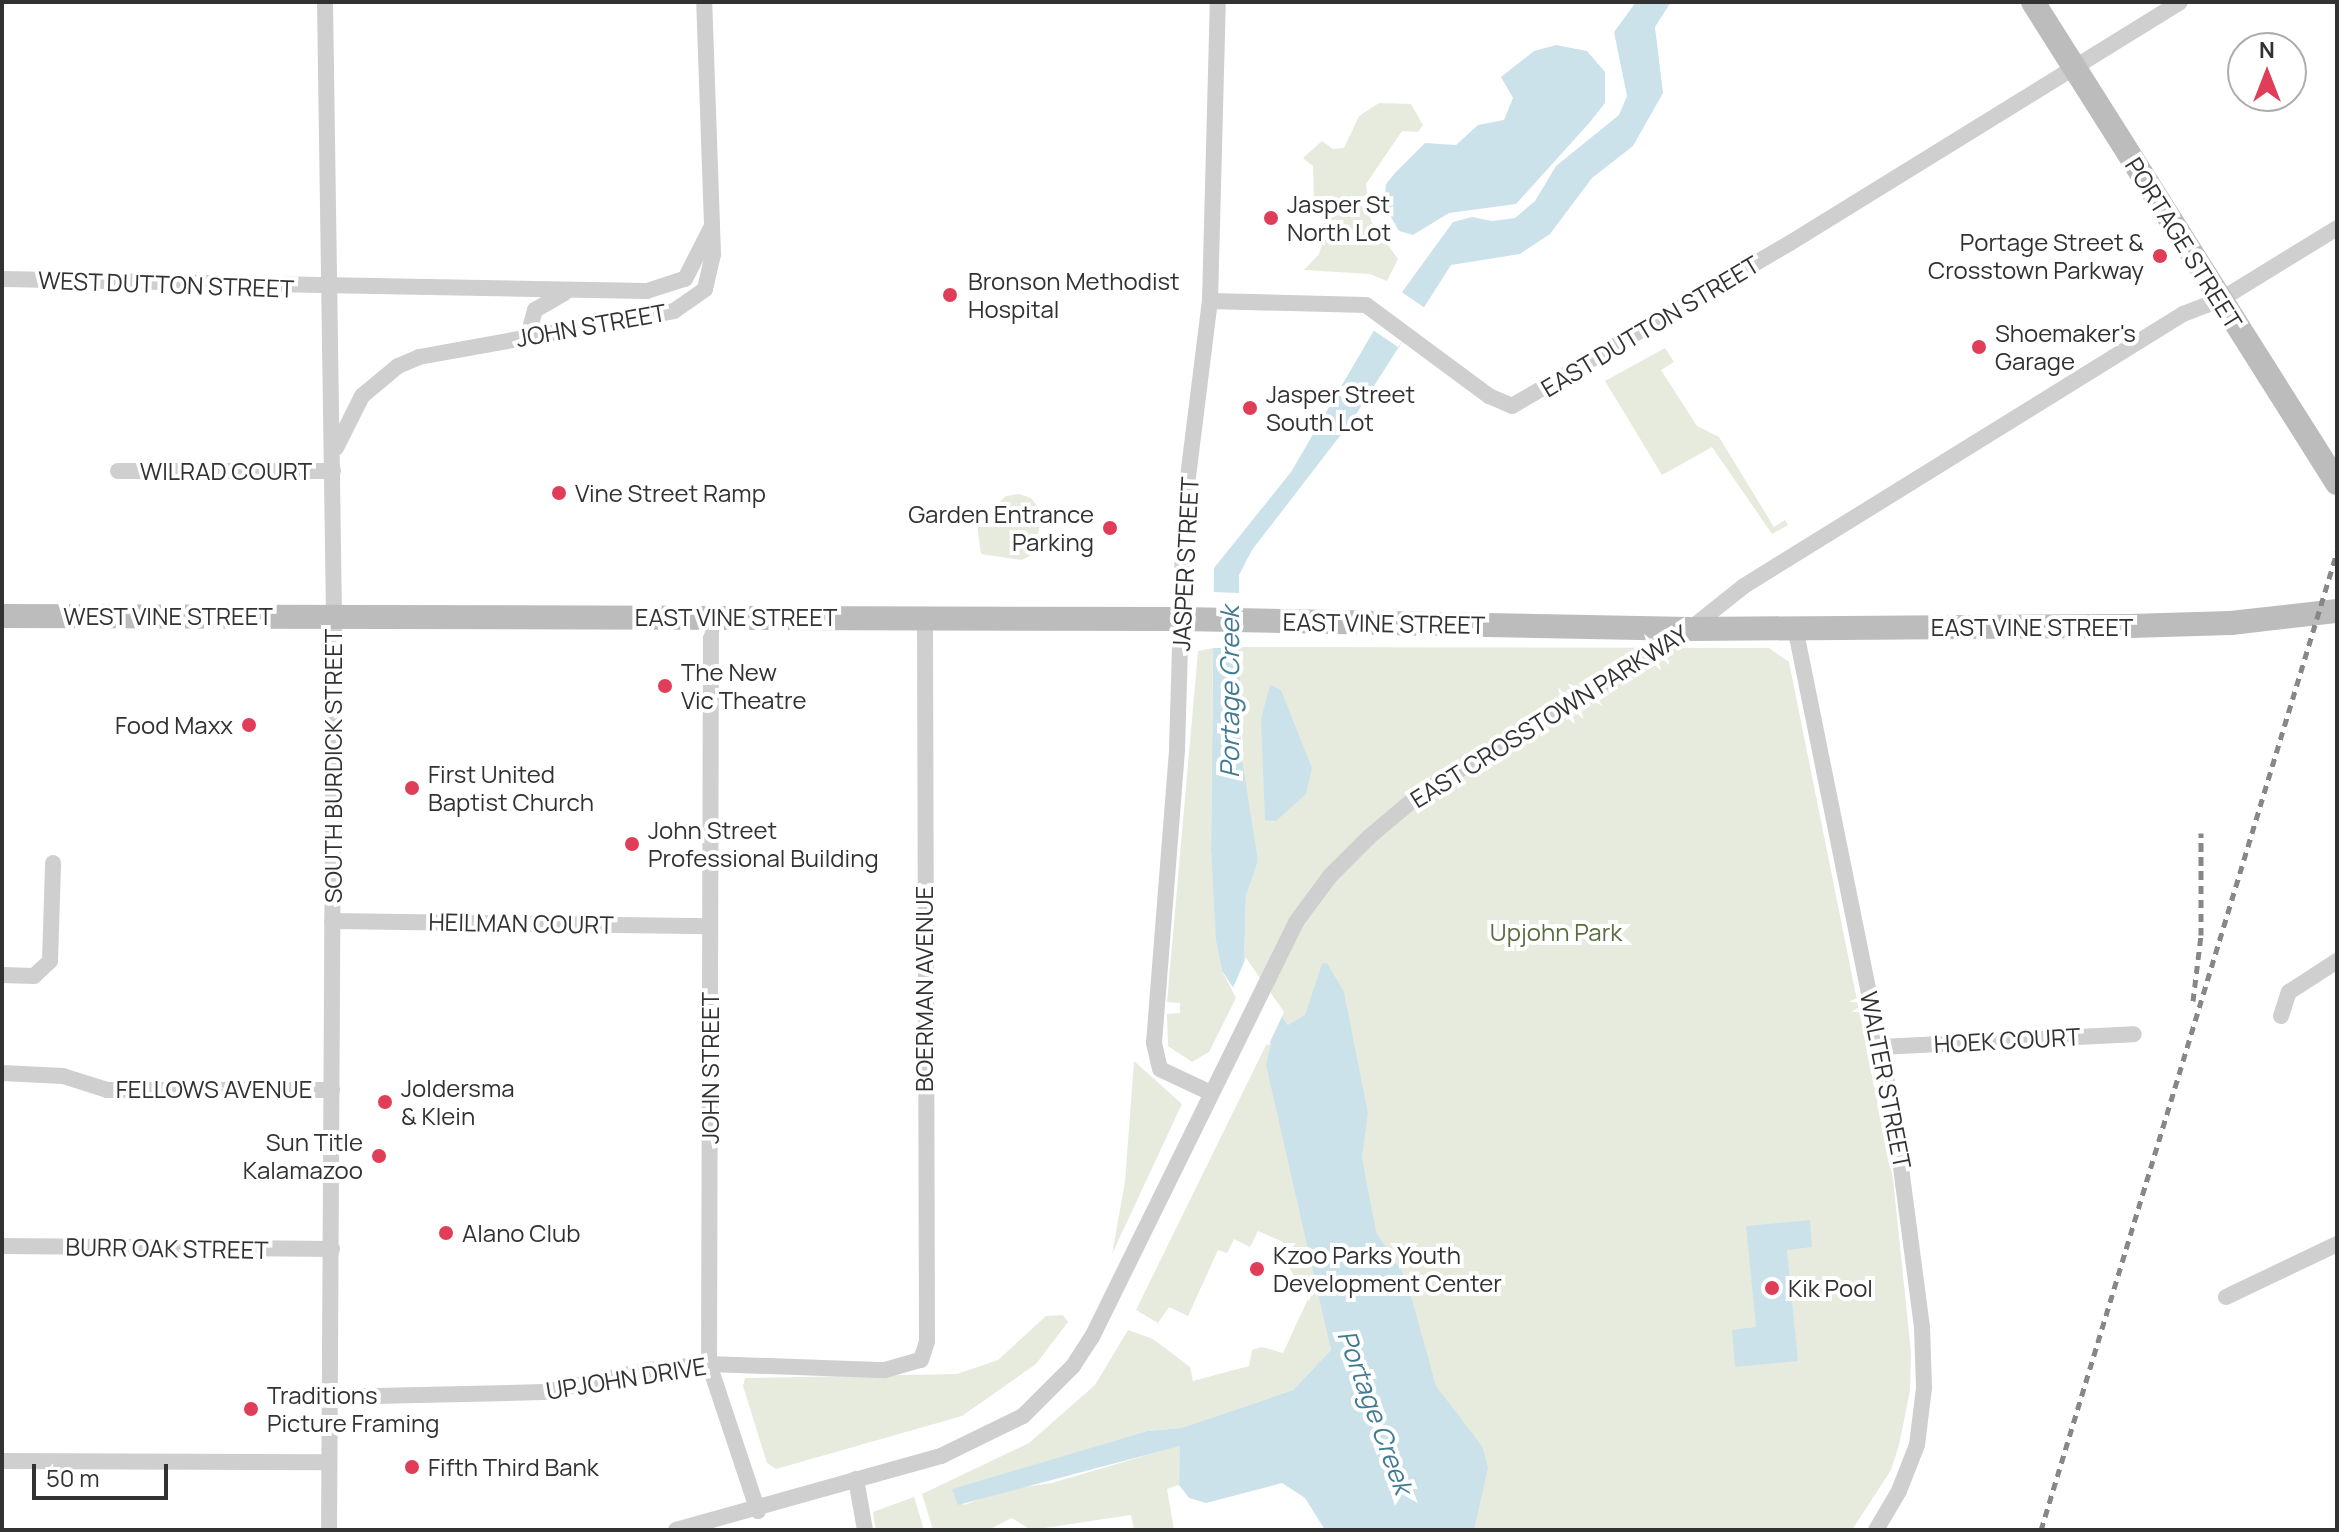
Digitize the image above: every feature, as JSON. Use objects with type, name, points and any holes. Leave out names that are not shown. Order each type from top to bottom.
[{"type":"street","name":"SOUTH BURDICK STREET","points":[[325,2],[334,616],[329,1530]]},
{"type":"street","name":"JOHN STREET","points":[[333,465],[350,412],[398,366],[419,357],[674,311],[692,303],[711,275],[704,2]]},
{"type":"street","name":"JASPER STREET","points":[[1211,1093],[1169,1076],[1155,1058],[1181,619],[1184,509],[1210,301],[1218,2]]},
{"type":"street","name":"PORTAGE STREET","points":[[2033,2],[2337,483]]},
{"type":"street","name":"EAST DUTTON STREET","points":[[1210,301],[1357,304],[1384,315],[1489,396],[1506,406],[1517,405],[2180,2]]},
{"type":"street","points":[[330,288],[647,291],[675,286],[694,269],[711,228]]},
{"type":"street","name":"EAST CROSSTOWN PARKWAY","points":[[676,1530],[758,1511],[986,1438],[1050,1391],[1097,1327],[1264,983],[1312,898],[1395,813],[1690,629],[1744,586],[2063,387],[2183,314],[2220,300],[2337,228]]},
{"type":"street","name":"WEST DUTTON STREET","points":[[2,279],[330,288]]},
{"type":"street","points":[[528,336],[541,303],[574,290]]},
{"type":"street","name":"WILRAD COURT","points":[[118,471],[333,465]]},
{"type":"street","name":"EAST VINE STREET","points":[[334,616],[1181,619],[1690,629],[2144,626],[2337,611]]},
{"type":"street","name":"WEST VINE STREET","points":[[2,616],[334,616]]},
{"type":"street","name":"JOHN STREET","points":[[711,616],[709,1364],[758,1511]]},
{"type":"street","name":"BOERMAN AVENUE","points":[[921,1360],[927,1341],[925,618]]},
{"type":"street","name":"WALTER STREET","points":[[1795,627],[1881,1047],[1909,1212],[1924,1388],[1910,1465],[1876,1530]]},
{"type":"street","points":[[2,975],[34,976],[50,961],[53,863]]},
{"type":"street","name":"HEILMAN COURT","points":[[332,921],[710,926]]},
{"type":"street","points":[[2281,1016],[2289,992],[2337,961]]},
{"type":"street","name":"HOEK COURT","points":[[1881,1047],[2134,1034]]},
{"type":"street","name":"FELLOWS AVENUE","points":[[2,1073],[63,1076],[107,1090],[332,1090]]},
{"type":"street","points":[[2226,1297],[2337,1244]]},
{"type":"street","name":"BURR OAK STREET","points":[[2,1246],[332,1249]]},
{"type":"street","name":"UPJOHN DRIVE","points":[[329,1397],[544,1392],[648,1370],[709,1364],[885,1370],[921,1360]]},
{"type":"street","points":[[2,1461],[328,1462]]},
{"type":"street","points":[[856,1479],[865,1530]]},
{"type":"green space","points":[[1379,103],[1411,104],[1423,125],[1418,132],[1402,131],[1366,184],[1371,221],[1398,259],[1387,281],[1370,274],[1304,270],[1319,254],[1326,230],[1314,199],[1313,166],[1303,158],[1322,141],[1333,149],[1344,148],[1359,116]]},
{"type":"green space","points":[[1665,348],[1674,362],[1661,370],[1697,426],[1719,437],[1774,527],[1785,520],[1788,525],[1772,534],[1712,447],[1662,475],[1605,381]]},
{"type":"green space","points":[[1019,494],[1031,498],[1041,511],[1036,552],[1022,560],[981,554],[977,524],[1006,496]]},
{"type":"green space","name":"Upjohn Park","points":[[1239,647],[1769,648],[1789,662],[1893,1179],[1911,1352],[1910,1391],[1891,1470],[1852,1530],[1433,1530],[1289,1026],[1244,961],[1246,894],[1258,861],[1244,791]]},
{"type":"green space","points":[[1213,648],[1211,851],[1222,971],[1236,998],[1209,1052],[1192,1062],[1168,1046],[1167,1014],[1180,1013],[1180,1003],[1167,1002],[1198,651]]},
{"type":"green space","points":[[1267,1043],[1271,1044],[1331,1350],[1293,1390],[1181,1428],[1147,1431],[953,1489],[964,1505],[1004,1490],[1052,1483],[1181,1445],[1179,1485],[1167,1489],[1174,1530],[1134,1530],[1131,1515],[1031,1530],[1012,1518],[988,1530],[933,1530],[922,1494],[1029,1443],[1095,1385],[1128,1330],[1153,1339],[1190,1367],[1193,1381],[1249,1366],[1252,1350],[1262,1347],[1283,1353],[1308,1299],[1287,1264],[1275,1259],[1283,1242],[1258,1231],[1250,1247],[1234,1239],[1227,1253],[1218,1250],[1188,1316],[1169,1307],[1158,1323],[1136,1310]]},
{"type":"green space","points":[[1134,1061],[1182,1104],[1112,1254],[1125,1182]]},
{"type":"green space","points":[[1063,1315],[1068,1322],[1036,1364],[962,1416],[776,1469],[767,1463],[743,1386],[745,1378],[957,1374],[998,1360],[1046,1316]]},
{"type":"green space","points":[[914,1497],[924,1530],[876,1530],[873,1512]]},
{"type":"water","name":"Portage Creek","points":[[1636,2],[1671,2],[1655,27],[1663,93],[1633,146],[1592,178],[1550,234],[1520,254],[1451,265],[1353,419],[1252,550],[1239,575],[1241,752],[1258,861],[1246,895],[1244,961],[1288,1025],[1305,1015],[1322,964],[1327,963],[1344,992],[1368,1113],[1362,1158],[1376,1232],[1406,1278],[1436,1386],[1482,1446],[1488,1468],[1474,1530],[1325,1530],[1305,1498],[1282,1483],[1206,1503],[1189,1498],[1179,1485],[1180,1446],[958,1505],[952,1489],[1147,1431],[1181,1428],[1293,1390],[1331,1350],[1266,1065],[1271,1044],[1222,971],[1216,940],[1211,851],[1214,568],[1291,472],[1373,332],[1453,222],[1472,217],[1492,221],[1515,218],[1535,201],[1556,166],[1619,115],[1627,96],[1614,32]]},
{"type":"water","points":[[1556,45],[1587,51],[1605,72],[1605,103],[1590,122],[1516,204],[1449,213],[1413,235],[1399,231],[1384,205],[1386,184],[1395,173],[1425,143],[1456,145],[1478,125],[1504,120],[1513,98],[1501,77],[1534,51]]},
{"type":"water","points":[[1270,685],[1281,690],[1312,768],[1306,794],[1276,821],[1265,820],[1261,719]]},
{"type":"water","name":"Kik Pool","points":[[1810,1220],[1812,1247],[1787,1250],[1798,1361],[1735,1367],[1732,1330],[1756,1327],[1746,1226]]},
{"type":"pier","points":[[1400,291],[1425,308],[1398,347],[1373,330]]},
{"type":"pier","points":[[1212,592],[1240,593],[1239,648],[1211,648]]},
{"type":"pier","points":[[1246,958],[1284,1012],[1268,1046],[1232,990]]},
{"type":"railway","points":[[2041,1530],[2337,552]]},
{"type":"railway","points":[[2193,1001],[2201,935],[2201,833]]},
{"type":"place","name":"Jasper St North Lot","points":[[1271,218]]},
{"type":"place","name":"Portage Street & Crosstown Parkway","points":[[2160,256]]},
{"type":"place","name":"Bronson Methodist Hospital","points":[[950,295]]},
{"type":"place","name":"Shoemaker's Garage","points":[[1979,347]]},
{"type":"place","name":"Jasper Street South Lot","points":[[1250,408]]},
{"type":"place","name":"Vine Street Ramp","points":[[559,493]]},
{"type":"place","name":"Garden Entrance Parking","points":[[1110,528]]},
{"type":"place","name":"The New Vic Theatre","points":[[665,686]]},
{"type":"place","name":"Food Maxx","points":[[249,725]]},
{"type":"place","name":"First United Baptist Church","points":[[412,788]]},
{"type":"place","name":"John Street Professional Building","points":[[632,844]]},
{"type":"place","name":"Joldersma & Klein","points":[[385,1102]]},
{"type":"place","name":"Sun Title Kalamazoo","points":[[379,1156]]},
{"type":"place","name":"Alano Club","points":[[446,1233]]},
{"type":"place","name":"Kzoo Parks Youth Development Center","points":[[1257,1269]]},
{"type":"place","name":"Kik Pool","points":[[1772,1288]]},
{"type":"place","name":"Traditions Picture Framing","points":[[251,1409]]},
{"type":"place","name":"Fifth Third Bank","points":[[412,1467]]}]
